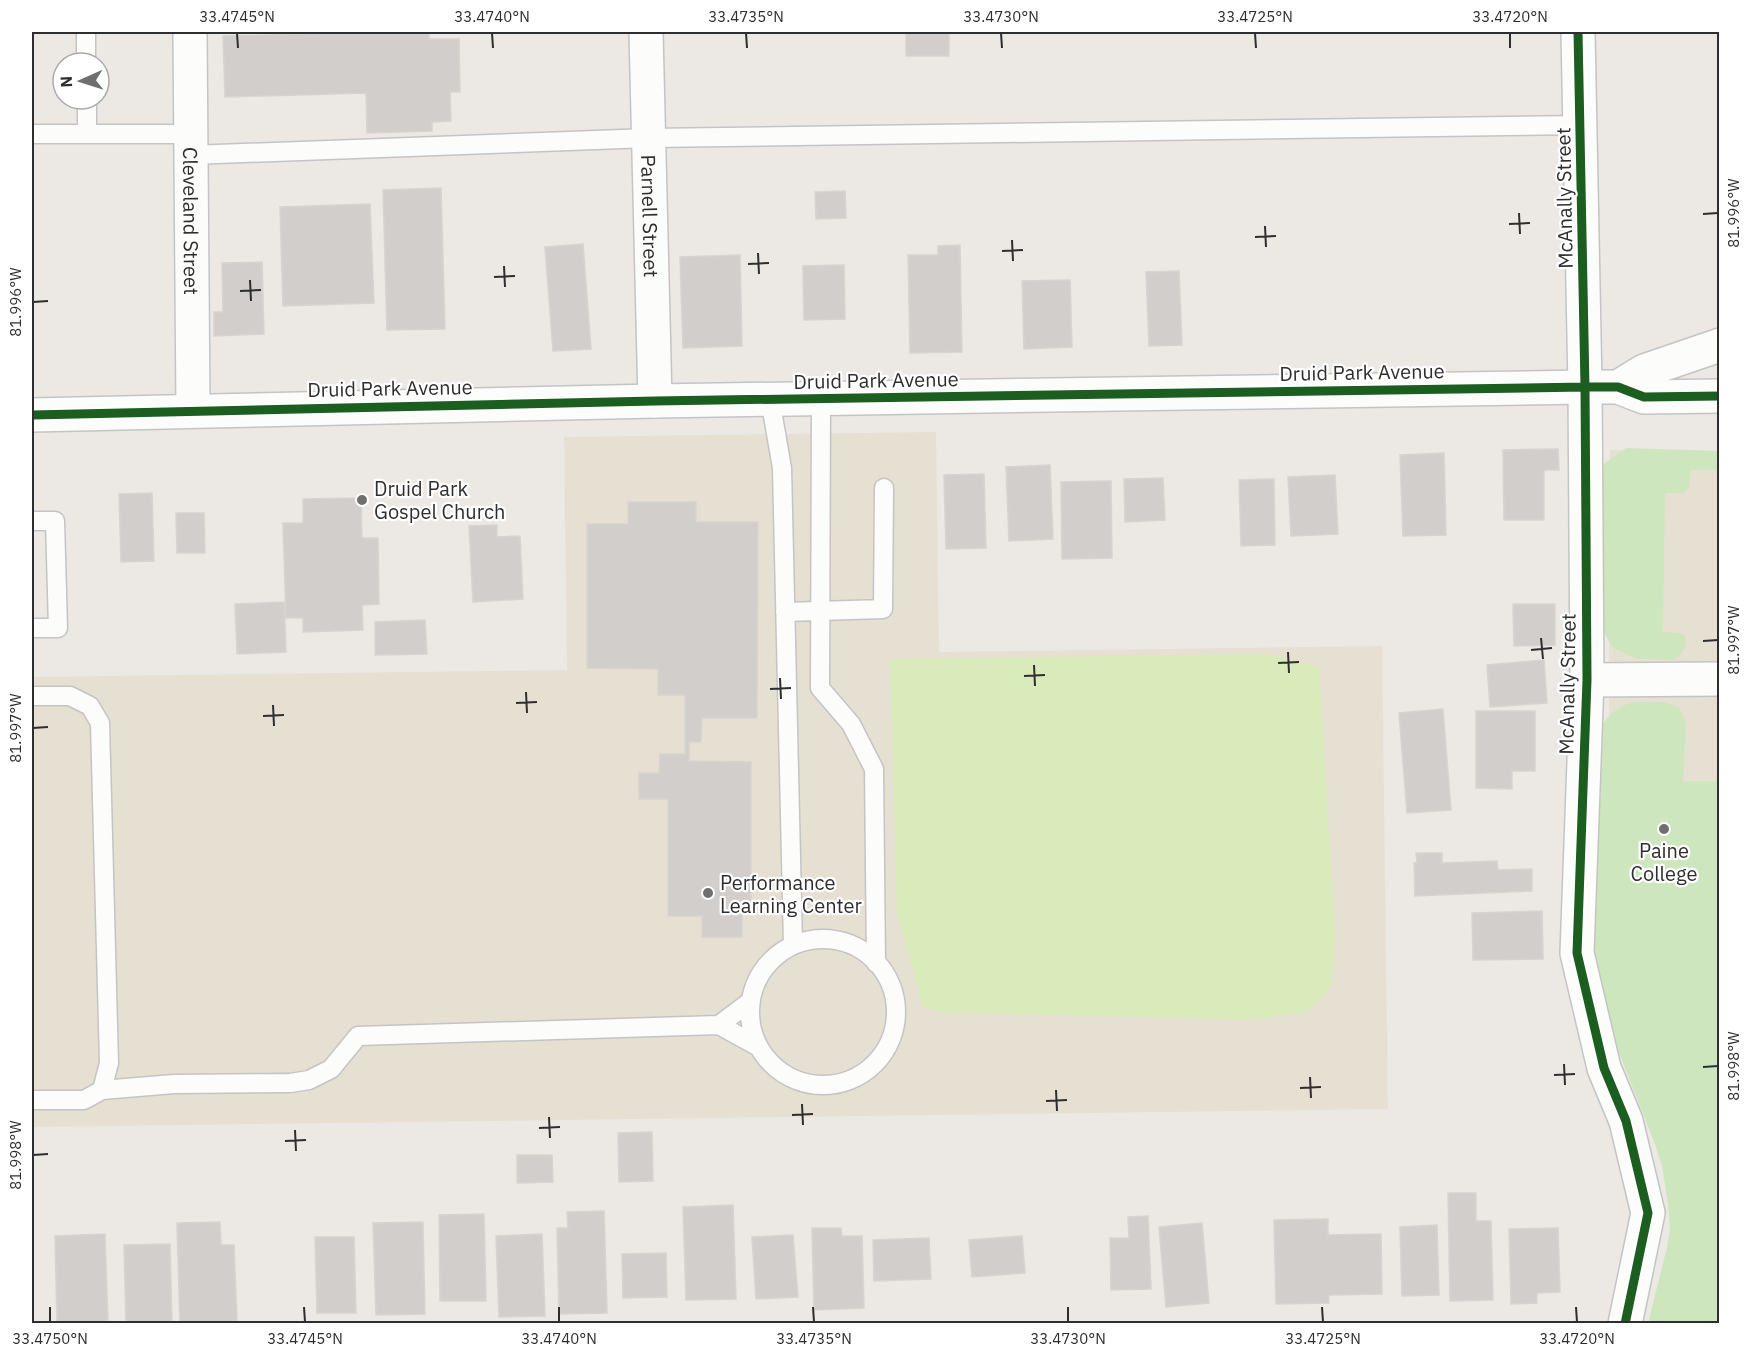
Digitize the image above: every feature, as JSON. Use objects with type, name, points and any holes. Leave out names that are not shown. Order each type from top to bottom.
[{"type":"street","name":"Cleveland Street","points":[[190,32],[193,410]]},
{"type":"street","name":"Parnell Street","points":[[646,32],[655,401]]},
{"type":"street","name":"McAnally Street","points":[[1578,32],[1585,387],[1587,680],[1577,953],[1604,1068],[1626,1121],[1648,1213],[1625,1323]]},
{"type":"street","name":"Druid Park Avenue","points":[[1618,387],[1644,372],[1719,345]]},
{"type":"street","name":"Druid Park Avenue","points":[[32,415],[821,398],[1585,387],[1618,387],[1644,397],[1719,396]]},
{"type":"street","points":[[1587,680],[1719,679]]},
{"type":"lane","points":[[86,32],[86,51]]},
{"type":"lane","points":[[87,111],[87,134]]},
{"type":"lane","points":[[32,134],[87,134],[191,145],[1580,125]]},
{"type":"lane","points":[[821,398],[820,688],[851,724],[874,769],[876,963]]},
{"type":"lane","points":[[770,399],[782,468],[793,945]]},
{"type":"lane","points":[[785,612],[883,609],[884,488]]},
{"type":"lane","points":[[32,521],[55,521],[58,628],[32,628]]},
{"type":"lane","points":[[32,696],[70,696],[90,706],[100,723],[109,1063],[102,1090]]},
{"type":"lane","points":[[816,939],[840,940],[861,950],[876,963],[891,987],[896,1010],[892,1034],[881,1056],[864,1073],[842,1083],[818,1085],[806,1083],[795,1080],[774,1067],[759,1047],[751,1025],[751,1001],[758,978],[772,958],[793,945],[816,939]]},
{"type":"lane","points":[[719,1025],[751,1001]]},
{"type":"lane","points":[[32,1100],[84,1100],[102,1090],[174,1084],[290,1083],[309,1080],[331,1069],[358,1036],[719,1025],[759,1047]]},
{"type":"shaded area","name":"Performance Learning Center","points":[[936,432],[939,652],[1382,646],[1388,1109],[32,1127],[32,677],[567,670],[564,437]]},
{"type":"shaded area","name":"Paine College","points":[[1610,450],[1719,454],[1719,1320],[1677,1249],[1672,1156],[1608,945]]},
{"type":"green space","points":[[1626,448],[1719,451],[1719,470],[1690,470],[1689,487],[1684,493],[1665,493],[1663,632],[1680,633],[1685,636],[1686,640],[1684,649],[1674,660],[1637,659],[1613,648],[1601,622],[1601,466]]},
{"type":"green space","points":[[1268,654],[1319,666],[1335,935],[1331,988],[1309,1011],[1252,1020],[940,1012],[923,1008],[897,913],[890,659]]},
{"type":"green space","name":"Paine College","points":[[1636,702],[1664,702],[1679,707],[1686,722],[1683,781],[1719,781],[1719,1323],[1650,1323],[1649,1319],[1670,1228],[1662,1166],[1599,1002],[1591,964],[1599,732],[1613,712]]},
{"type":"building","points":[[429,32],[429,39],[459,39],[460,92],[450,92],[451,121],[432,122],[432,131],[367,133],[366,93],[225,97],[223,36]]},
{"type":"building","points":[[906,32],[949,32],[949,56],[906,56]]},
{"type":"building","points":[[441,188],[445,329],[387,330],[383,190]]},
{"type":"building","points":[[845,191],[846,218],[816,219],[815,192]]},
{"type":"building","points":[[370,204],[374,303],[283,306],[280,207]]},
{"type":"building","points":[[583,244],[591,349],[553,351],[545,247]]},
{"type":"building","points":[[960,245],[962,352],[910,353],[908,255],[938,255],[938,246]]},
{"type":"building","points":[[740,255],[742,346],[683,348],[680,257]]},
{"type":"building","points":[[262,262],[264,334],[214,336],[214,312],[223,312],[222,263]]},
{"type":"building","points":[[844,265],[845,319],[804,320],[803,266]]},
{"type":"building","points":[[1179,271],[1182,345],[1149,346],[1146,272]]},
{"type":"building","points":[[1070,280],[1072,347],[1024,349],[1022,281]]},
{"type":"building","points":[[1558,449],[1559,470],[1544,470],[1544,520],[1504,520],[1503,450]]},
{"type":"building","points":[[1444,453],[1446,535],[1403,536],[1400,455]]},
{"type":"building","points":[[1050,465],[1053,539],[1009,541],[1006,467]]},
{"type":"building","points":[[984,474],[986,548],[946,549],[944,475]]},
{"type":"building","points":[[1335,475],[1338,534],[1291,536],[1288,477]]},
{"type":"building","points":[[1163,478],[1165,520],[1125,522],[1124,479]]},
{"type":"building","points":[[1274,479],[1275,545],[1241,546],[1239,480]]},
{"type":"building","points":[[1111,481],[1112,558],[1062,559],[1061,482]]},
{"type":"building","points":[[152,493],[154,561],[121,562],[119,494]]},
{"type":"building","points":[[361,498],[362,538],[378,538],[379,604],[362,605],[363,630],[303,632],[303,618],[286,618],[283,523],[303,523],[303,499]]},
{"type":"building","points":[[628,502],[696,502],[696,522],[758,522],[757,718],[702,718],[701,742],[689,742],[689,761],[751,762],[751,913],[742,913],[742,937],[702,937],[702,916],[668,916],[668,799],[639,799],[639,773],[659,773],[660,754],[685,754],[685,695],[658,695],[658,669],[587,668],[587,524],[628,524]]},
{"type":"building","points":[[176,513],[204,513],[205,553],[177,553]]},
{"type":"building","points":[[497,525],[497,537],[520,536],[523,599],[473,602],[469,526]]},
{"type":"building","points":[[284,602],[286,652],[237,654],[235,604]]},
{"type":"building","points":[[1513,604],[1555,604],[1555,645],[1514,646]]},
{"type":"building","points":[[425,620],[427,654],[375,655],[375,622]]},
{"type":"building","points":[[1544,660],[1547,703],[1490,707],[1487,665]]},
{"type":"building","points":[[1443,709],[1451,810],[1407,813],[1399,713]]},
{"type":"building","points":[[1476,711],[1535,711],[1535,771],[1512,771],[1512,789],[1476,788]]},
{"type":"building","points":[[1416,853],[1442,853],[1442,863],[1497,861],[1498,870],[1532,869],[1532,891],[1415,896]]},
{"type":"building","points":[[1542,911],[1543,959],[1473,960],[1472,913]]},
{"type":"building","points":[[652,1132],[653,1181],[619,1182],[618,1133]]},
{"type":"building","points":[[517,1155],[552,1155],[553,1182],[517,1183]]},
{"type":"building","points":[[1448,1193],[1476,1193],[1476,1221],[1491,1221],[1493,1300],[1450,1301]]},
{"type":"building","points":[[733,1205],[736,1299],[686,1300],[683,1207]]},
{"type":"building","points":[[604,1211],[607,1313],[559,1314],[557,1228],[568,1228],[567,1212]]},
{"type":"building","points":[[484,1214],[486,1301],[440,1301],[439,1215]]},
{"type":"building","points":[[1148,1216],[1151,1289],[1111,1290],[1110,1238],[1129,1238],[1128,1217]]},
{"type":"building","points":[[1328,1219],[1328,1235],[1381,1234],[1382,1294],[1329,1295],[1329,1303],[1276,1304],[1274,1220]]},
{"type":"building","points":[[220,1222],[221,1245],[234,1245],[237,1322],[180,1324],[177,1223]]},
{"type":"building","points":[[423,1222],[425,1314],[376,1315],[373,1223]]},
{"type":"building","points":[[1202,1223],[1209,1303],[1166,1307],[1159,1227]]},
{"type":"building","points":[[1437,1225],[1439,1295],[1402,1296],[1400,1227]]},
{"type":"building","points":[[812,1228],[841,1228],[842,1236],[862,1236],[864,1308],[814,1310]]},
{"type":"building","points":[[1558,1228],[1560,1292],[1537,1293],[1537,1303],[1511,1304],[1509,1229]]},
{"type":"building","points":[[105,1234],[108,1321],[57,1322],[55,1236]]},
{"type":"building","points":[[542,1234],[545,1316],[499,1317],[496,1236]]},
{"type":"building","points":[[793,1235],[798,1297],[756,1299],[752,1237]]},
{"type":"building","points":[[1022,1236],[1025,1273],[972,1277],[969,1240]]},
{"type":"building","points":[[315,1237],[354,1237],[356,1313],[317,1313]]},
{"type":"building","points":[[929,1238],[931,1279],[874,1281],[873,1240]]},
{"type":"building","points":[[170,1244],[172,1324],[126,1324],[124,1245]]},
{"type":"building","points":[[666,1253],[667,1297],[623,1298],[622,1254]]},
{"type":"cycle path","points":[[1578,32],[1585,387],[1587,680],[1577,953],[1604,1068],[1626,1121],[1648,1213],[1625,1324]]},
{"type":"cycle path","points":[[32,415],[655,401],[1585,387],[1618,387],[1644,397],[1720,396]]},
{"type":"place","name":"Druid Park Gospel Church","points":[[362,500]]},
{"type":"place","name":"Paine College","points":[[1664,829]]},
{"type":"place","name":"Performance Learning Center","points":[[708,893]]}]
